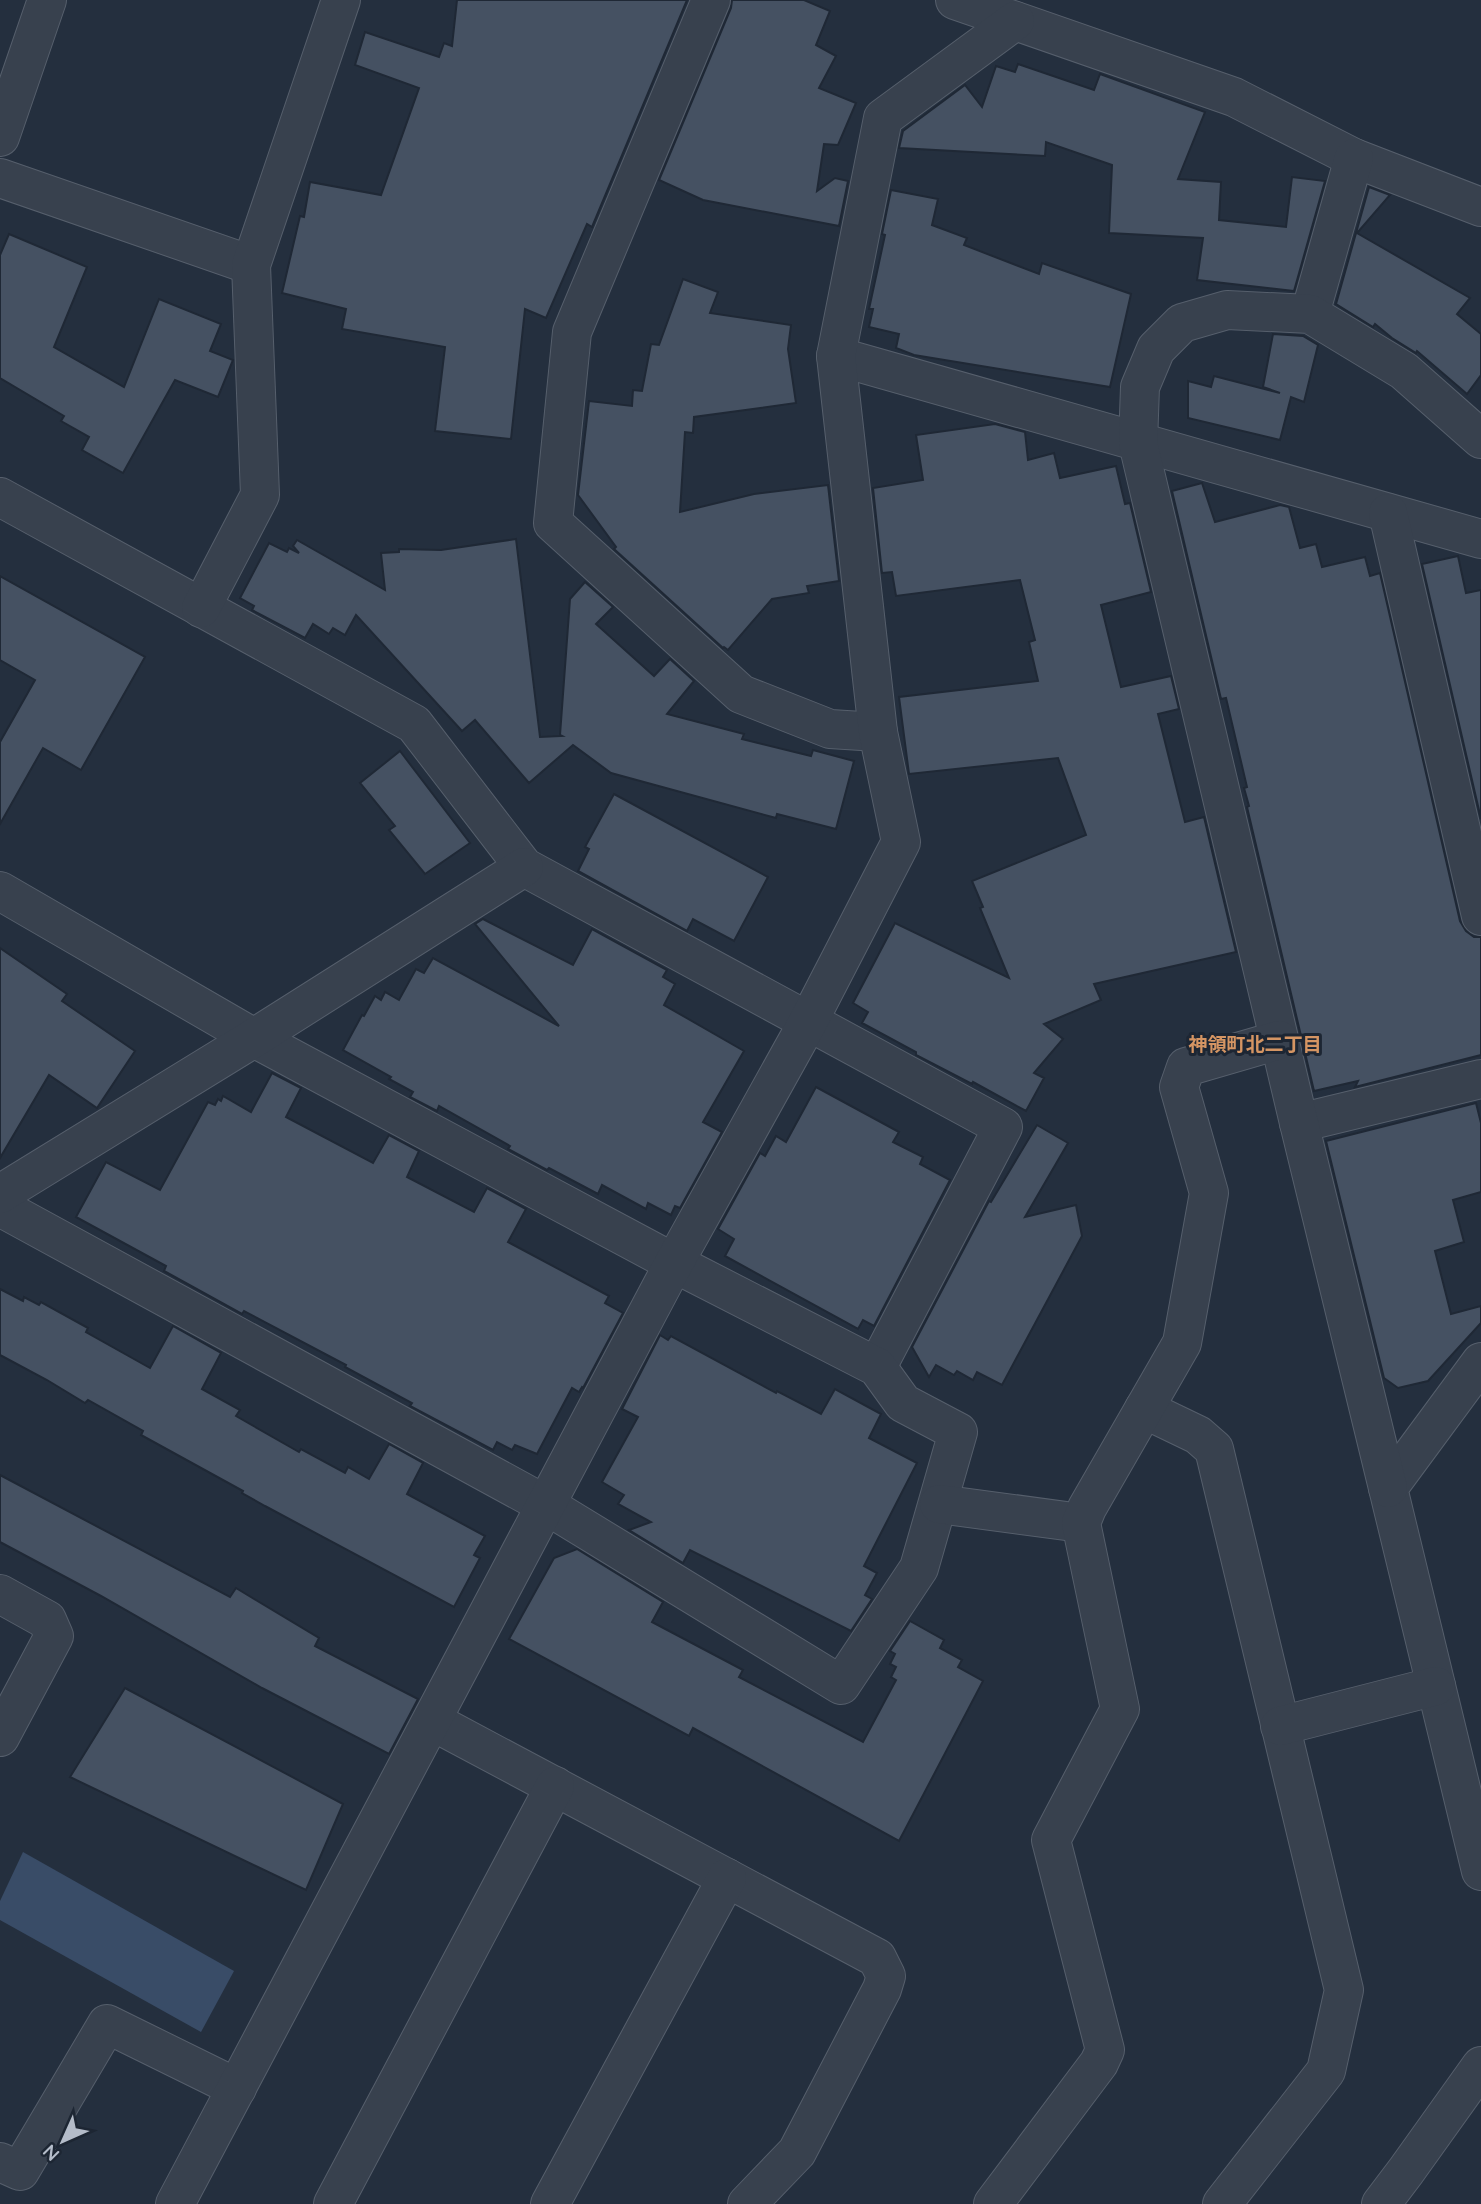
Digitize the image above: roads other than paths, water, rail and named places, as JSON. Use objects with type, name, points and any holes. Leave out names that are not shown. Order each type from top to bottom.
[{"type":"street","points":[[0,137],[47,0]]},
{"type":"street","points":[[201,608],[260,495],[251,265],[341,0]]},
{"type":"street","points":[[711,0],[572,332],[553,523],[741,694],[830,729],[878,732]]},
{"type":"street","points":[[954,0],[1234,97],[1354,158],[1481,207]]},
{"type":"street","points":[[175,2204],[674,1263],[808,1023],[901,842],[878,732],[836,356],[883,118],[1014,21]]},
{"type":"street","points":[[1310,314],[1354,158]]},
{"type":"street","points":[[0,178],[251,265]]},
{"type":"street","points":[[1481,439],[1404,371],[1310,314],[1227,310],[1182,323],[1156,349],[1140,387],[1138,443],[1298,1122],[1481,1871]]},
{"type":"street","points":[[836,356],[1481,539]]},
{"type":"street","points":[[0,497],[414,724],[524,867],[1003,1127],[877,1367]]},
{"type":"street","points":[[1388,513],[1481,915]]},
{"type":"street","points":[[0,1194],[254,1038],[524,867]]},
{"type":"street","points":[[0,891],[254,1038],[674,1263],[877,1367],[903,1403],[958,1432],[919,1568],[841,1685],[546,1505],[0,1207]]},
{"type":"street","points":[[993,2204],[1105,2050],[1051,1840],[1120,1709],[1081,1523],[1087,1508],[1182,1343],[1209,1193],[1179,1087],[1186,1067],[1279,1040]]},
{"type":"street","points":[[1298,1122],[1481,1079]]},
{"type":"street","points":[[1388,1488],[1481,1362]]},
{"type":"street","points":[[1144,1409],[1198,1435],[1214,1449],[1344,1990],[1326,2071],[1222,2204]]},
{"type":"street","points":[[939,1504],[1081,1523]]},
{"type":"street","points":[[0,1594],[47,1620],[54,1636],[0,1737]]},
{"type":"street","points":[[1280,1726],[1436,1686]]},
{"type":"street","points":[[432,1721],[877,1958],[886,1976],[882,1989],[797,2152],[747,2204]]},
{"type":"street","points":[[333,2204],[555,1786]]},
{"type":"street","points":[[550,2204],[727,1878]]},
{"type":"street","points":[[0,2162],[20,2171],[107,2024],[237,2088]]},
{"type":"street","points":[[1381,2204],[1481,2066]]},
{"type":"water","points":[[23,1852],[234,1971],[201,2032],[0,1920],[0,1901]]},
{"type":"district","name":"神領町北二丁目","points":[[1255,1044]]}]
